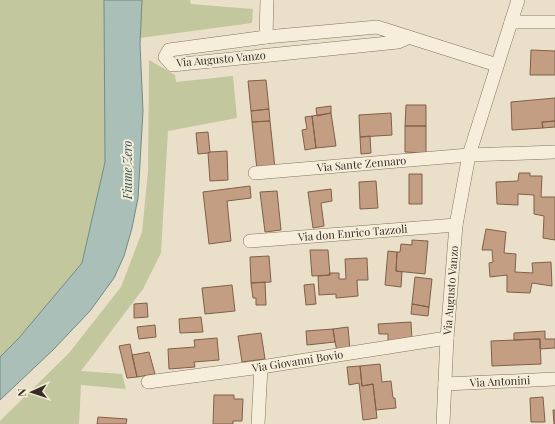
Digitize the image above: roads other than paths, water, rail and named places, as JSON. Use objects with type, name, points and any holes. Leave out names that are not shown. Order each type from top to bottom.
[{"type":"street","points":[[266,0],[266,37]]},
{"type":"street","name":"Via Augusto Vanzo","points":[[443,424],[447,338],[456,225],[469,154],[518,0]]},
{"type":"street","points":[[510,22],[555,22]]},
{"type":"street","name":"Via Augusto Vanzo","points":[[407,38],[398,42],[172,65],[165,57],[169,50],[266,37],[377,27],[497,66]]},
{"type":"street","name":"Via Sante Zennaro","points":[[255,173],[469,154],[555,152]]},
{"type":"street","name":"Via don Enrico Tazzoli","points":[[250,241],[456,225]]},
{"type":"street","name":"Via Giovanni Bovio","points":[[148,382],[447,338]]},
{"type":"street","points":[[258,424],[261,366]]},
{"type":"street","name":"Via Antonini","points":[[445,384],[555,379]]},
{"type":"water","name":"Fiume Zero","points":[[104,0],[142,0],[140,44],[143,111],[138,198],[132,228],[124,256],[114,278],[90,311],[53,350],[0,400],[0,357],[18,339],[82,263],[105,162]]}]
